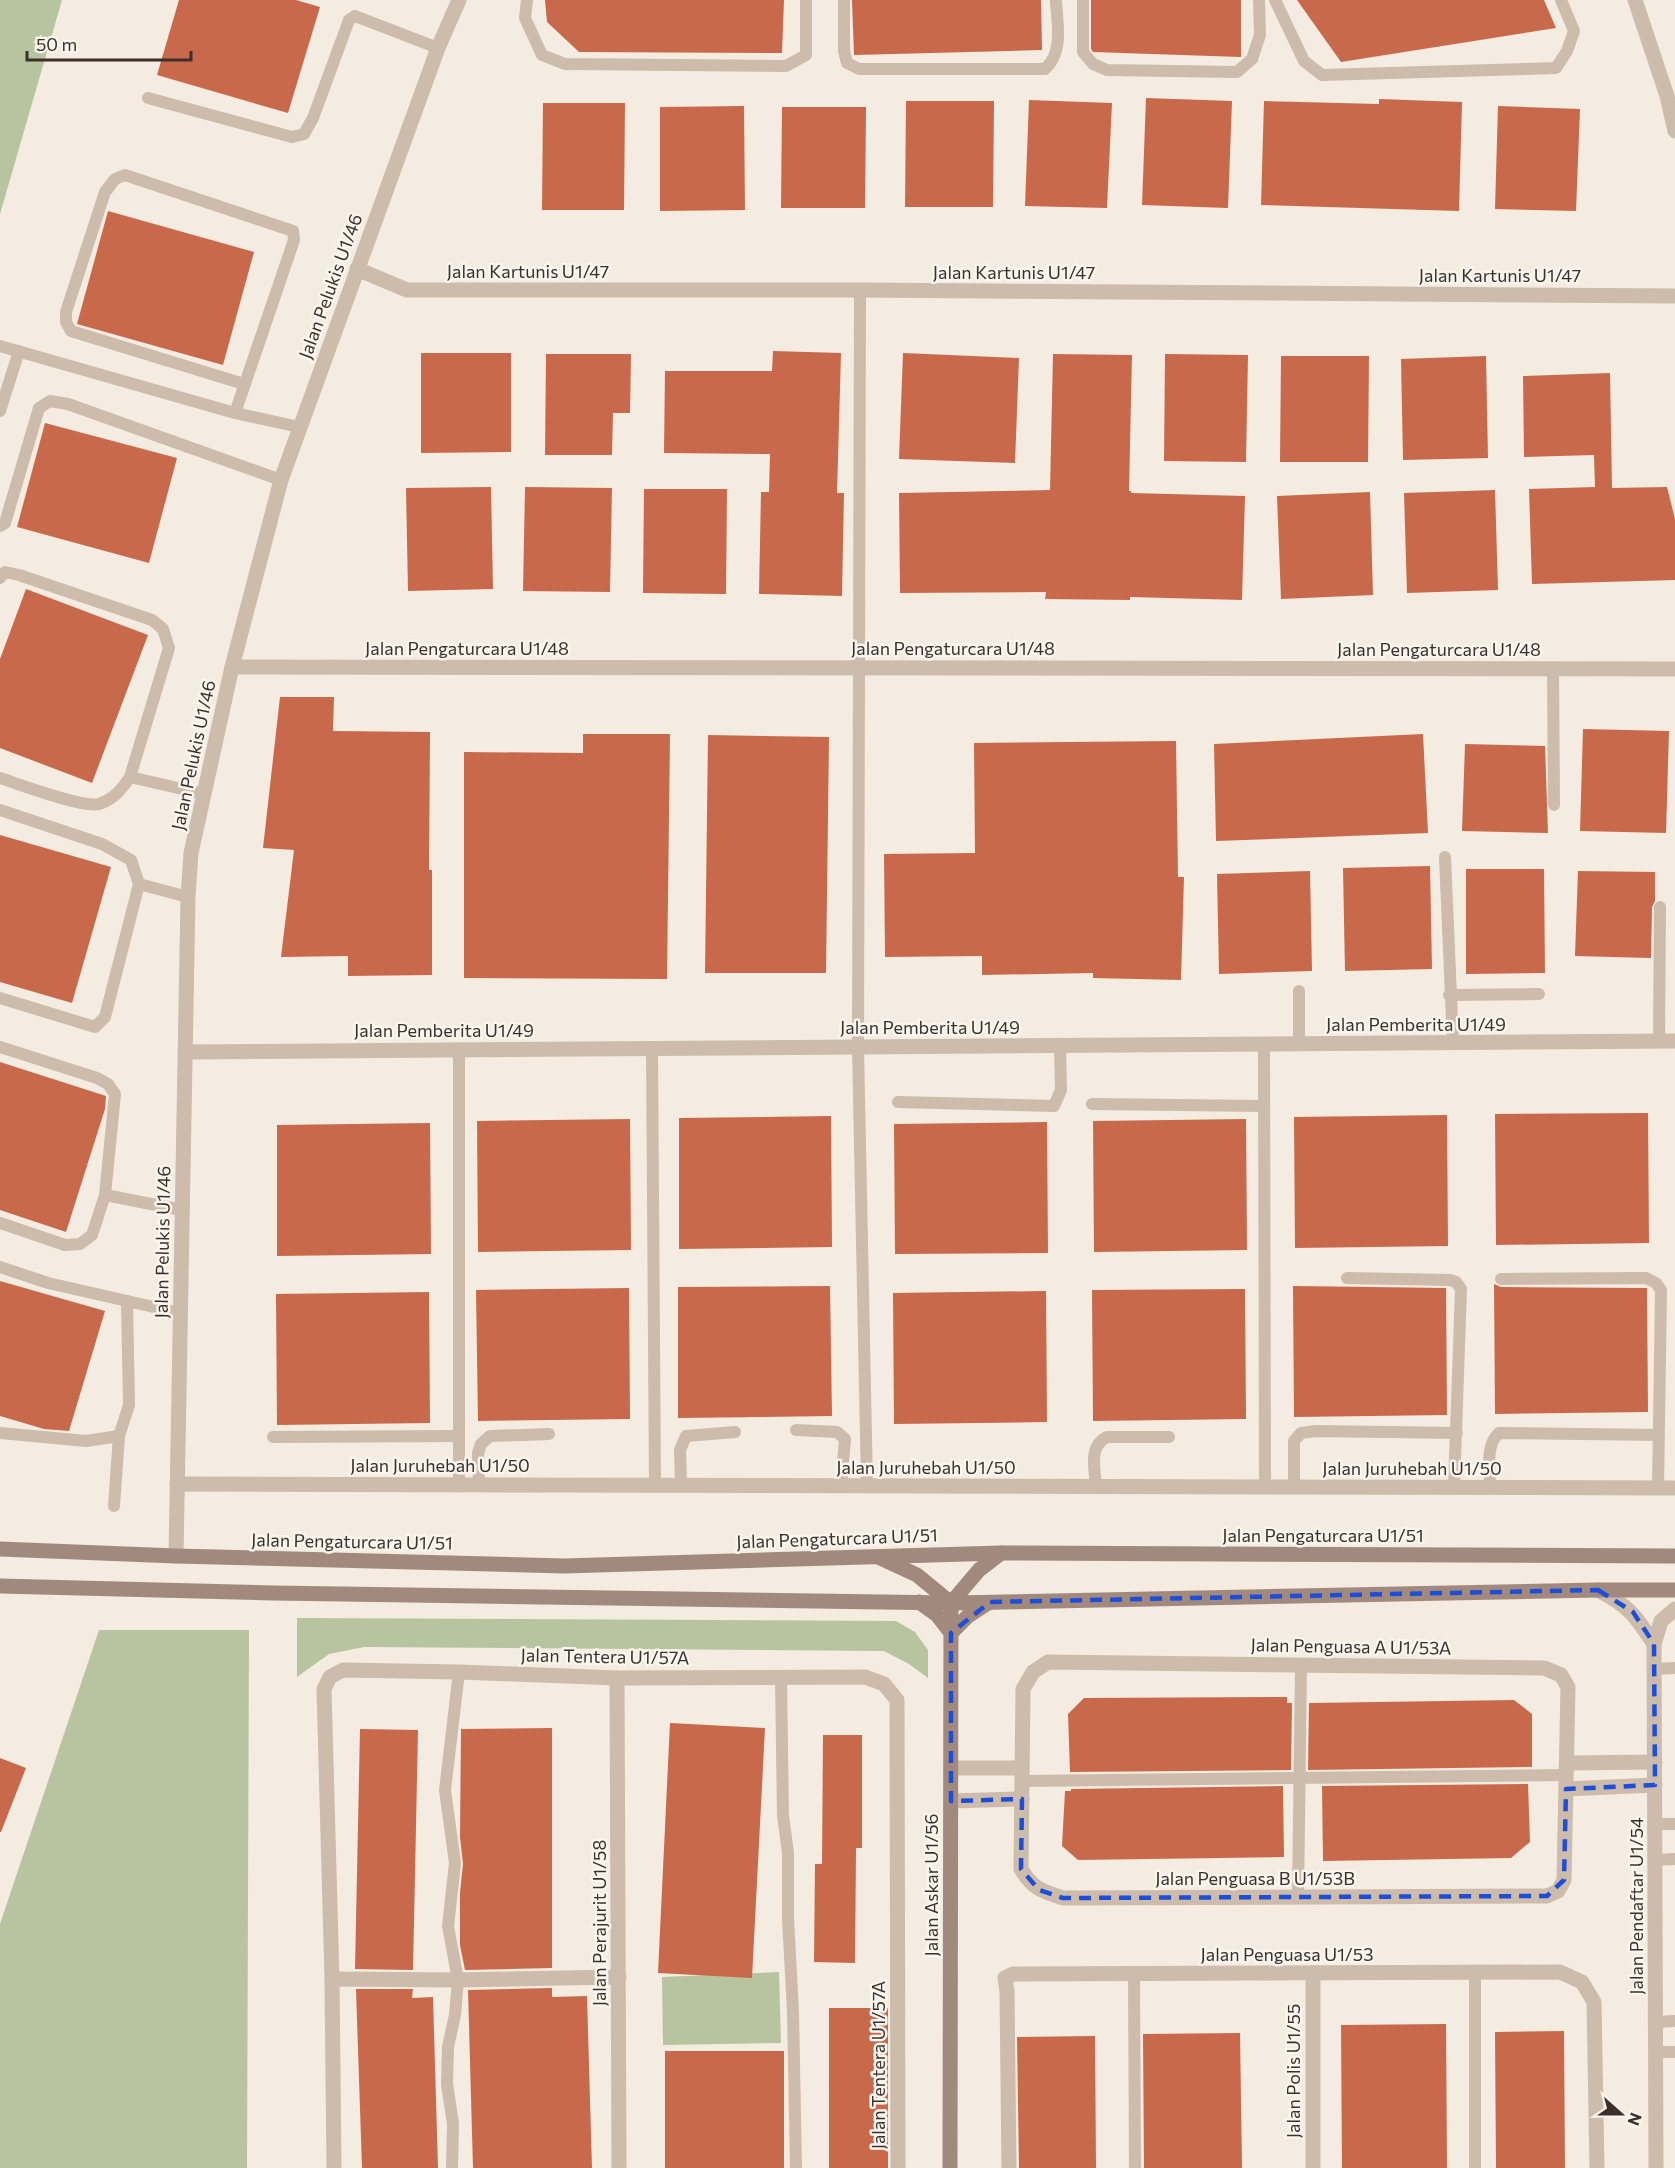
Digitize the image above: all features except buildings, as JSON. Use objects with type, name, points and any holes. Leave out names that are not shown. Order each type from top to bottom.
[{"type":"main road","name":"Jalan Pengaturcara U1/51","points":[[0,1549],[564,1566],[1001,1553],[1675,1556]]},
{"type":"main road","points":[[951,1603],[979,1570],[1001,1553]]},
{"type":"main road","points":[[875,1555],[917,1575],[951,1603]]},
{"type":"main road","points":[[0,1586],[273,1593],[951,1603],[1675,1590]]},
{"type":"main road","points":[[919,1602],[937,1615],[951,1633],[968,1616],[990,1602]]},
{"type":"main road","name":"Jalan Askar U1/56","points":[[950,2168],[951,1603]]},
{"type":"street","name":"Jalan Pelukis U1/46","points":[[176,1556],[188,897],[191,853],[231,667],[280,480],[438,48],[459,0]]},
{"type":"street","points":[[1635,0],[1667,96],[1675,131]]},
{"type":"street","name":"Jalan Kartunis U1/47","points":[[357,269],[407,290],[860,290],[1675,296]]},
{"type":"street","name":"Jalan Pengaturcara U1/48","points":[[231,667],[1675,669]]},
{"type":"street","name":"Jalan Pemberita U1/49","points":[[185,1052],[1675,1041]]},
{"type":"street","name":"Jalan Juruhebah U1/50","points":[[177,1484],[1675,1488]]},
{"type":"street","points":[[1598,1590],[1619,1600],[1633,1612],[1654,1644]]},
{"type":"street","name":"Jalan Pendaftar U1/54","points":[[1656,2168],[1654,1644],[1661,1621],[1675,1609]]},
{"type":"street","name":"Jalan Penguasa A U1/53A","points":[[1022,1798],[1023,1689],[1033,1672],[1048,1662],[1545,1668],[1561,1675],[1569,1687],[1564,1880]]},
{"type":"street","name":"Jalan Tentera U1/57A","points":[[334,2168],[332,1979],[324,1689],[330,1677],[343,1670],[617,1678],[865,1677],[884,1684],[897,1700],[898,2168]]},
{"type":"street","name":"Jalan Perajurit U1/58","points":[[617,1678],[619,2168]]},
{"type":"street","points":[[1567,1776],[1655,1762]]},
{"type":"street","points":[[951,1768],[1022,1775]]},
{"type":"street","points":[[1567,1776],[1655,1785]]},
{"type":"street","points":[[951,1801],[1022,1798]]},
{"type":"street","name":"Jalan Penguasa B U1/53B","points":[[1022,1798],[1021,1869],[1029,1882],[1039,1890],[1063,1898],[1547,1896],[1558,1891],[1564,1880]]},
{"type":"street","name":"Jalan Penguasa U1/53","points":[[1009,2168],[1005,1978],[1013,1974],[1560,1972],[1582,1982],[1594,2002],[1597,2168]]},
{"type":"street","name":"Jalan Polis U1/55","points":[[1313,1973],[1313,2168]]},
{"type":"street","points":[[332,1979],[458,1980],[619,1977]]},
{"type":"lane","points":[[527,0],[525,18],[542,55],[566,64],[786,66],[806,55],[806,0]]},
{"type":"lane","points":[[844,0],[844,51],[847,63],[859,69],[1045,69],[1054,62],[1058,49],[1056,0]]},
{"type":"lane","points":[[1083,0],[1083,52],[1093,64],[1107,69],[1237,72],[1252,59],[1260,35],[1259,0]]},
{"type":"lane","points":[[1275,0],[1304,61],[1322,75],[1556,68],[1567,51],[1574,31],[1561,0]]},
{"type":"lane","points":[[148,98],[292,137],[304,134],[313,118],[349,20],[355,16],[438,48]]},
{"type":"lane","points":[[235,413],[294,240],[292,231],[125,175],[115,179],[105,192],[66,312],[66,322],[71,331],[244,384]]},
{"type":"lane","points":[[860,290],[858,1047],[867,1486]]},
{"type":"lane","points":[[0,346],[235,413],[299,427]]},
{"type":"lane","points":[[0,411],[19,351]]},
{"type":"lane","points":[[0,526],[5,523],[11,506],[39,408],[50,401],[68,404],[280,480]]},
{"type":"lane","points":[[0,778],[68,800],[97,804],[118,794],[130,777],[169,648],[163,629],[152,620],[20,575],[2,574]]},
{"type":"lane","points":[[1553,669],[1554,805]]},
{"type":"lane","points":[[130,777],[204,794]]},
{"type":"lane","points":[[0,810],[102,844],[131,860],[139,884],[105,1017],[95,1027],[0,998]]},
{"type":"lane","points":[[1445,856],[1449,995],[1453,1043]]},
{"type":"lane","points":[[139,884],[188,897]]},
{"type":"lane","points":[[1659,1042],[1660,907]]},
{"type":"lane","points":[[1299,991],[1299,1044]]},
{"type":"lane","points":[[1449,995],[1539,994]]},
{"type":"lane","points":[[1264,1045],[1265,1487]]},
{"type":"lane","points":[[898,1102],[1053,1106],[1061,1090],[1060,1046]]},
{"type":"lane","points":[[0,1047],[97,1077],[108,1084],[115,1094],[105,1195],[92,1235],[80,1244],[65,1245],[0,1223]]},
{"type":"lane","points":[[652,1049],[655,1485]]},
{"type":"lane","points":[[459,1050],[459,1485]]},
{"type":"lane","points":[[1092,1104],[1264,1106]]},
{"type":"lane","points":[[105,1195],[182,1210]]},
{"type":"lane","points":[[0,1267],[48,1283],[180,1313]]},
{"type":"lane","points":[[1347,1278],[1450,1280],[1456,1282],[1461,1289],[1454,1488]]},
{"type":"lane","points":[[1501,1279],[1646,1278],[1656,1283],[1661,1290],[1658,1488]]},
{"type":"lane","points":[[114,1506],[119,1436],[129,1405],[127,1301]]},
{"type":"lane","points":[[796,1430],[837,1432],[845,1439],[841,1486]]},
{"type":"lane","points":[[1294,1487],[1294,1441],[1301,1433],[1316,1431],[1457,1432]]},
{"type":"lane","points":[[681,1485],[680,1450],[686,1436],[735,1432]]},
{"type":"lane","points":[[0,1433],[86,1441],[119,1436]]},
{"type":"lane","points":[[1490,1487],[1492,1438],[1499,1433],[1658,1435]]},
{"type":"lane","points":[[479,1485],[478,1453],[481,1444],[490,1436],[549,1434]]},
{"type":"lane","points":[[273,1437],[458,1436]]},
{"type":"lane","points":[[1095,1487],[1094,1452],[1100,1440],[1107,1437],[1169,1437]]},
{"type":"lane","points":[[1298,1897],[1301,1665]]},
{"type":"lane","points":[[1654,1669],[1675,1668]]},
{"type":"lane","points":[[452,2168],[453,2124],[447,2084],[448,2047],[455,2015],[458,1980],[448,1926],[455,1863],[445,1790],[459,1672]]},
{"type":"lane","points":[[781,1677],[783,1815],[788,1853],[788,1919],[794,2011],[796,2168]]},
{"type":"lane","points":[[1022,1775],[1299,1778],[1567,1776]]},
{"type":"lane","points":[[1655,1824],[1675,1824]]},
{"type":"lane","points":[[1655,1860],[1675,1860]]},
{"type":"lane","points":[[1474,1973],[1475,2168]]},
{"type":"lane","points":[[1134,1974],[1135,2168]]},
{"type":"lane","points":[[1656,2022],[1675,2021]]},
{"type":"lane","points":[[1656,2052],[1675,2052]]},
{"type":"highlighted area","points":[[1598,1590],[1633,1612],[1654,1644],[1655,1785],[1566,1789],[1564,1880],[1547,1896],[1063,1898],[1039,1890],[1021,1869],[1022,1799],[951,1801],[951,1633],[990,1602]]},
{"type":"green space","points":[[0,0],[62,0],[0,214]]},
{"type":"green space","points":[[297,1618],[896,1621],[915,1632],[928,1650],[928,1678],[909,1664],[884,1651],[364,1647],[329,1654],[297,1677]]},
{"type":"green space","points":[[99,1630],[249,1630],[247,2168],[0,2168],[0,1924]]},
{"type":"green space","points":[[779,1972],[781,2043],[663,2045],[662,1977]]}]
